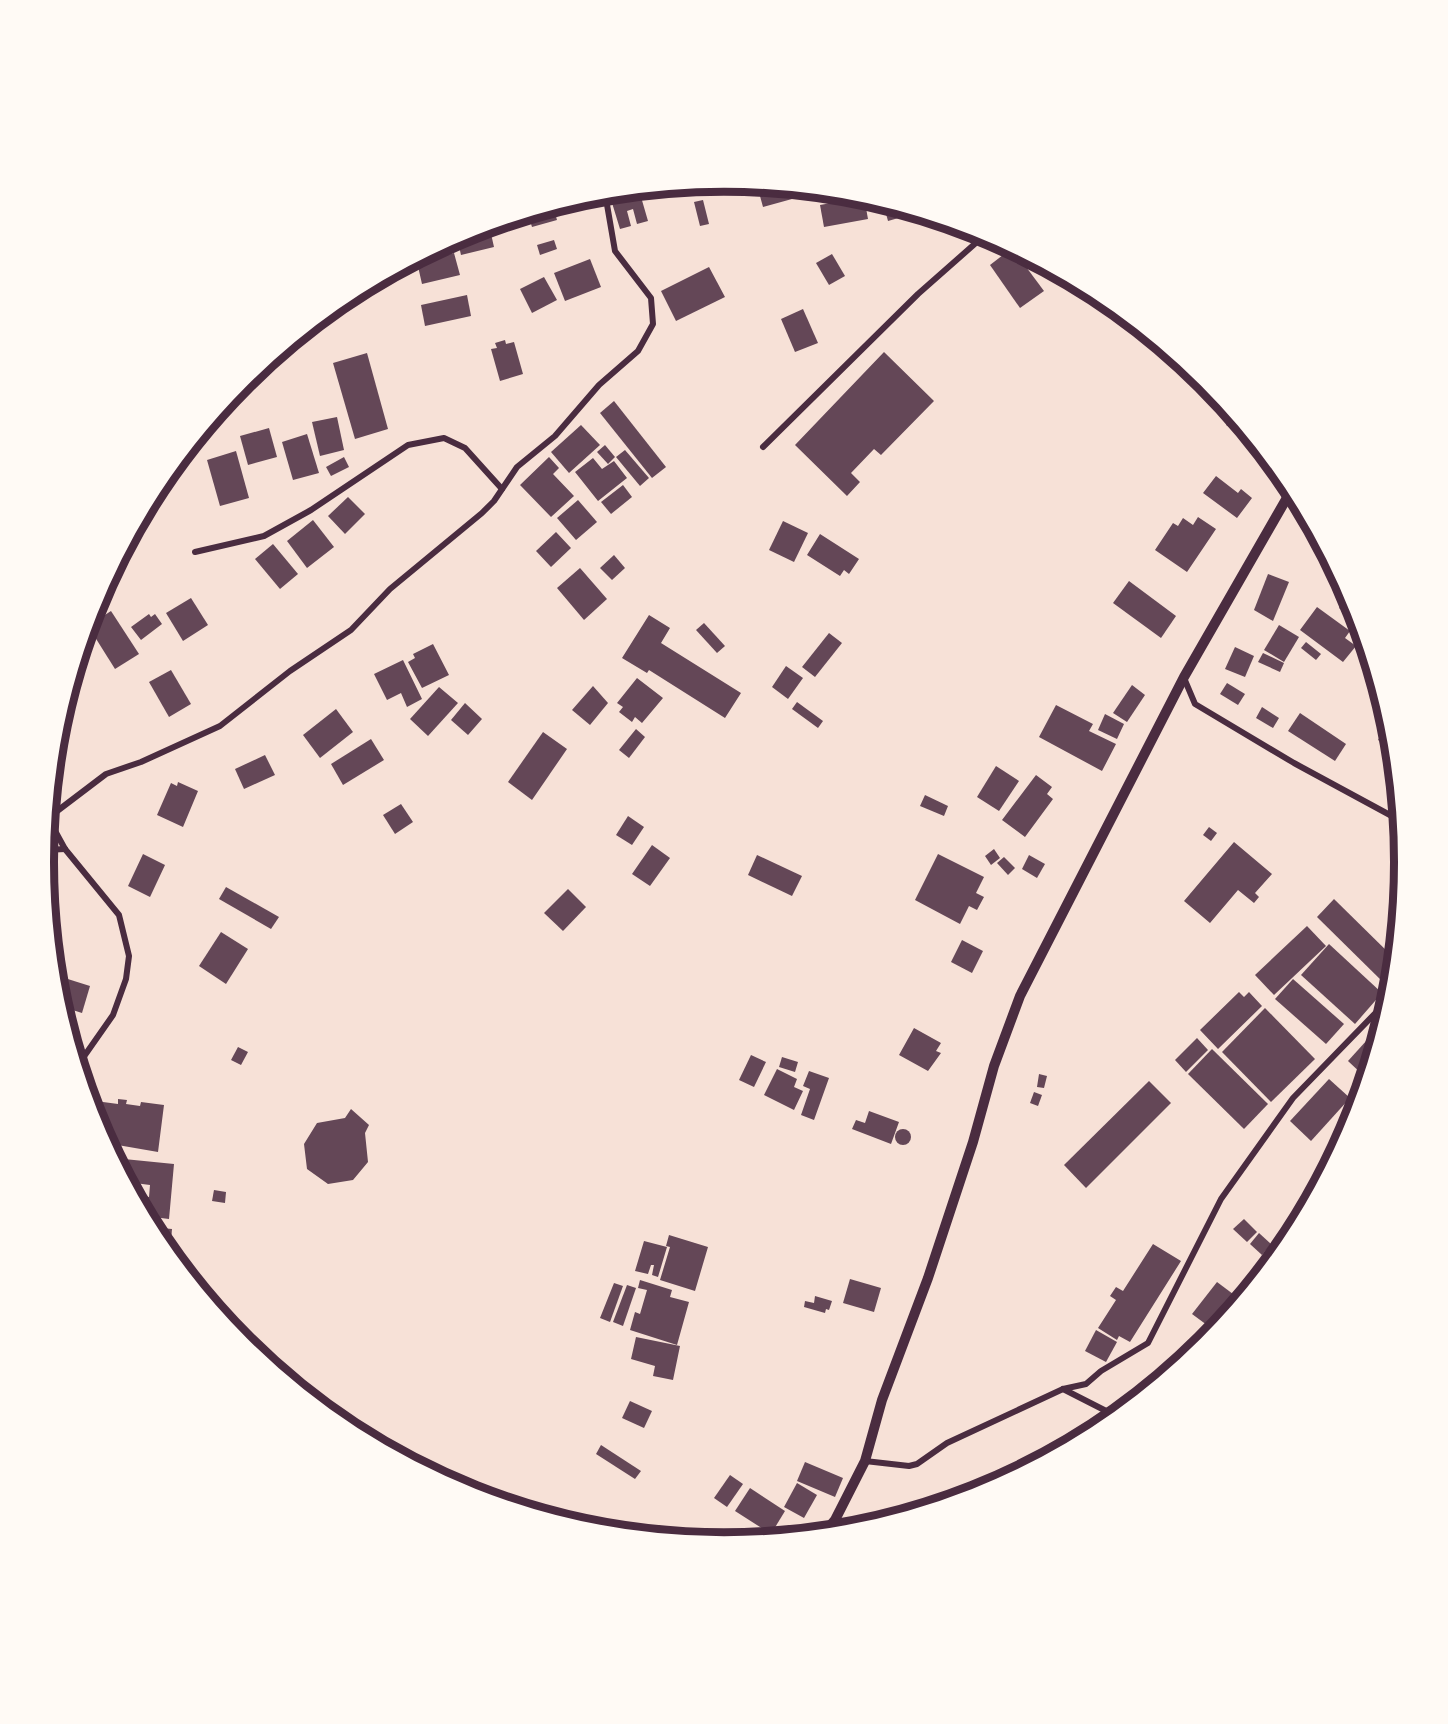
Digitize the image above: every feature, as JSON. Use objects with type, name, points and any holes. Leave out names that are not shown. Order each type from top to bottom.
[{"type":"main road","points":[[833,1523],[865,1461],[882,1400],[928,1278],[973,1142],[994,1066],[1020,996],[1184,677],[1286,499]]},
{"type":"street","points":[[56,812],[106,774],[141,762],[220,726],[290,671],[351,630],[390,589],[482,513],[517,467],[555,436],[599,385],[638,351],[653,324],[651,298],[615,251],[607,203]]},
{"type":"street","points":[[763,447],[918,294],[977,242]]},
{"type":"street","points":[[195,552],[264,536],[311,510],[408,445],[444,438],[465,448],[502,489]]},
{"type":"street","points":[[1184,677],[1196,704],[1303,769],[1393,817]]},
{"type":"street","points":[[55,830],[65,849],[119,915],[129,956],[126,980],[113,1015],[84,1057]]},
{"type":"street","points":[[54,850],[65,849]]},
{"type":"street","points":[[865,1461],[909,1466],[917,1464],[947,1443],[1063,1389],[1086,1384],[1101,1371],[1148,1343],[1221,1199],[1293,1098],[1376,1012]]},
{"type":"street","points":[[1063,1389],[1107,1411]]},
{"type":"building","points":[[759,193],[791,196],[792,199],[763,207]]},
{"type":"building","points":[[641,198],[648,221],[637,224],[633,209],[627,211],[631,226],[620,229],[612,202]]},
{"type":"building","points":[[703,200],[709,224],[700,226],[694,202]]},
{"type":"building","points":[[836,202],[866,208],[868,219],[824,227],[820,205]]},
{"type":"building","points":[[886,212],[902,217],[888,221]]},
{"type":"building","points":[[555,214],[557,220],[532,227],[530,221]]},
{"type":"building","points":[[491,235],[494,247],[461,255],[459,247]]},
{"type":"building","points":[[554,240],[557,249],[540,255],[537,245]]},
{"type":"building","points":[[446,253],[447,255],[454,253],[460,275],[422,284],[418,266]]},
{"type":"building","points":[[832,254],[845,276],[829,285],[816,263]]},
{"type":"building","points":[[1004,254],[1020,261],[1044,291],[1020,308],[990,265]]},
{"type":"building","points":[[590,259],[601,287],[565,301],[554,273]]},
{"type":"building","points":[[709,267],[725,297],[676,321],[661,291]]},
{"type":"building","points":[[544,277],[557,300],[532,313],[520,289]]},
{"type":"building","points":[[467,295],[471,316],[425,326],[421,305]]},
{"type":"building","points":[[803,309],[818,343],[795,352],[781,319]]},
{"type":"building","points":[[505,340],[506,344],[514,342],[523,374],[500,381],[491,349],[497,348],[495,343]]},
{"type":"building","points":[[884,352],[934,401],[881,455],[874,449],[851,473],[860,482],[847,496],[795,445]]},
{"type":"building","points":[[367,353],[388,429],[355,439],[333,363]]},
{"type":"building","points":[[614,401],[666,467],[652,478],[600,413]]},
{"type":"building","points":[[337,417],[344,450],[320,456],[312,422]]},
{"type":"building","points":[[1229,421],[1239,433],[1226,425]]},
{"type":"building","points":[[581,425],[600,445],[569,473],[551,452]]},
{"type":"building","points":[[269,428],[277,457],[248,465],[240,436]]},
{"type":"building","points":[[307,434],[319,473],[293,480],[282,442]]},
{"type":"building","points":[[605,445],[615,457],[608,464],[597,452]]},
{"type":"building","points":[[625,450],[649,478],[640,486],[616,457]]},
{"type":"building","points":[[236,451],[249,498],[220,506],[207,460]]},
{"type":"building","points":[[344,457],[349,467],[331,476],[326,467]]},
{"type":"building","points":[[549,457],[559,468],[553,474],[574,496],[551,517],[520,485]]},
{"type":"building","points":[[593,458],[602,469],[614,461],[627,478],[598,501],[575,472]]},
{"type":"building","points":[[1216,476],[1238,493],[1241,489],[1252,498],[1237,518],[1203,493]]},
{"type":"building","points":[[623,485],[632,497],[611,514],[601,502]]},
{"type":"building","points":[[348,497],[365,514],[345,534],[328,516]]},
{"type":"building","points":[[578,500],[597,522],[576,540],[557,518]]},
{"type":"building","points":[[1198,517],[1216,529],[1187,572],[1155,550],[1173,523],[1178,526],[1183,518],[1193,525]]},
{"type":"building","points":[[313,520],[334,547],[307,568],[287,541]]},
{"type":"building","points":[[783,521],[808,533],[794,562],[769,550]]},
{"type":"building","points":[[556,532],[571,548],[551,567],[536,551]]},
{"type":"building","points":[[820,534],[859,559],[849,574],[844,570],[840,576],[807,555]]},
{"type":"building","points":[[273,544],[298,574],[280,589],[255,559]]},
{"type":"building","points":[[614,555],[625,568],[612,580],[600,568]]},
{"type":"building","points":[[580,568],[607,599],[584,620],[557,588]]},
{"type":"building","points":[[1268,574],[1289,582],[1273,621],[1254,610]]},
{"type":"building","points":[[1129,581],[1176,616],[1161,638],[1113,603]]},
{"type":"building","points":[[191,598],[208,625],[183,641],[166,613]]},
{"type":"building","points":[[1317,607],[1350,631],[1345,638],[1356,646],[1343,662],[1300,630]]},
{"type":"building","points":[[111,611],[139,654],[115,669],[94,636],[101,618]]},
{"type":"building","points":[[149,614],[151,617],[155,614],[162,624],[141,640],[131,627]]},
{"type":"building","points":[[649,615],[670,628],[661,643],[741,693],[725,718],[649,670],[647,673],[622,658]]},
{"type":"building","points":[[704,623],[725,646],[717,653],[696,630]]},
{"type":"building","points":[[1279,625],[1299,637],[1284,662],[1264,650]]},
{"type":"building","points":[[829,633],[842,643],[815,677],[802,667]]},
{"type":"building","points":[[1306,642],[1321,654],[1316,660],[1301,648]]},
{"type":"building","points":[[433,644],[449,675],[422,688],[408,662],[415,658],[413,654]]},
{"type":"building","points":[[1235,647],[1254,656],[1245,677],[1225,669]]},
{"type":"building","points":[[1263,653],[1284,663],[1280,672],[1258,662]]},
{"type":"building","points":[[403,660],[422,699],[407,707],[401,693],[387,700],[374,674]]},
{"type":"building","points":[[786,666],[803,678],[788,699],[772,687]]},
{"type":"building","points":[[171,670],[191,704],[169,717],[149,682]]},
{"type":"building","points":[[637,678],[663,698],[642,723],[635,717],[632,722],[619,712],[623,707],[617,703]]},
{"type":"building","points":[[1227,683],[1245,694],[1238,705],[1220,694]]},
{"type":"building","points":[[1132,685],[1145,695],[1127,722],[1113,713]]},
{"type":"building","points":[[593,686],[608,703],[590,725],[572,710]]},
{"type":"building","points":[[439,687],[458,703],[428,736],[410,719]]},
{"type":"building","points":[[797,702],[823,721],[818,728],[792,709]]},
{"type":"building","points":[[465,703],[482,719],[468,735],[451,720]]},
{"type":"building","points":[[1056,705],[1093,724],[1089,731],[1116,744],[1102,771],[1039,737]]},
{"type":"building","points":[[1262,707],[1279,718],[1273,728],[1256,718]]},
{"type":"building","points":[[336,709],[353,732],[320,758],[303,735]]},
{"type":"building","points":[[1300,713],[1346,744],[1335,761],[1288,731]]},
{"type":"building","points":[[1105,714],[1124,724],[1117,739],[1098,730]]},
{"type":"building","points":[[636,729],[645,737],[629,758],[619,750]]},
{"type":"building","points":[[543,732],[567,749],[532,800],[508,782]]},
{"type":"building","points":[[371,739],[384,760],[343,785],[331,764]]},
{"type":"building","points":[[265,755],[275,775],[244,789],[235,769]]},
{"type":"building","points":[[996,766],[1019,781],[999,811],[977,797]]},
{"type":"building","points":[[1036,775],[1052,787],[1047,794],[1053,799],[1025,837],[1002,820]]},
{"type":"building","points":[[178,782],[198,791],[183,827],[157,815],[171,783],[177,786]]},
{"type":"building","points":[[925,795],[948,806],[944,816],[920,806]]},
{"type":"building","points":[[401,804],[413,822],[395,834],[383,815]]},
{"type":"building","points":[[628,816],[644,827],[632,845],[616,835]]},
{"type":"building","points":[[1209,827],[1217,833],[1211,841],[1203,835]]},
{"type":"building","points":[[1234,842],[1272,874],[1255,893],[1259,897],[1254,903],[1238,890],[1210,923],[1184,901]]},
{"type":"building","points":[[652,845],[670,858],[650,886],[632,874]]},
{"type":"building","points":[[994,849],[1000,858],[991,865],[985,856]]},
{"type":"building","points":[[143,854],[165,865],[150,897],[128,886]]},
{"type":"building","points":[[938,854],[984,877],[976,893],[984,897],[977,910],[969,906],[960,924],[915,900]]},
{"type":"building","points":[[757,855],[802,876],[792,896],[748,875]]},
{"type":"building","points":[[1029,855],[1045,864],[1037,878],[1022,869]]},
{"type":"building","points":[[1004,857],[1015,868],[1008,875],[997,863]]},
{"type":"building","points":[[226,887],[279,917],[271,929],[219,899]]},
{"type":"building","points":[[568,889],[586,907],[563,931],[544,913]]},
{"type":"building","points":[[1334,899],[1388,952],[1383,982],[1317,917]]},
{"type":"building","points":[[1307,926],[1326,946],[1274,995],[1255,975]]},
{"type":"building","points":[[221,932],[248,949],[226,984],[199,966]]},
{"type":"building","points":[[962,940],[983,951],[972,973],[951,962]]},
{"type":"building","points":[[1329,944],[1381,993],[1355,1024],[1301,975]]},
{"type":"building","points":[[65,978],[90,986],[82,1013],[71,1009]]},
{"type":"building","points":[[1293,979],[1344,1024],[1326,1044],[1275,999]]},
{"type":"building","points":[[1239,992],[1244,997],[1249,992],[1262,1006],[1218,1049],[1200,1030]]},
{"type":"building","points":[[1265,1008],[1315,1059],[1271,1102],[1222,1052]]},
{"type":"building","points":[[914,1028],[941,1043],[936,1051],[941,1053],[928,1071],[899,1055]]},
{"type":"building","points":[[1197,1038],[1208,1050],[1186,1072],[1175,1060]]},
{"type":"building","points":[[1367,1040],[1369,1042],[1360,1072],[1348,1061]]},
{"type":"building","points":[[238,1047],[248,1052],[241,1065],[231,1060]]},
{"type":"building","points":[[1212,1049],[1268,1104],[1244,1129],[1188,1074]]},
{"type":"building","points":[[751,1055],[766,1062],[754,1087],[739,1080]]},
{"type":"building","points":[[782,1057],[798,1062],[795,1072],[779,1067]]},
{"type":"building","points":[[777,1069],[797,1079],[794,1087],[803,1091],[794,1110],[764,1095]]},
{"type":"building","points":[[809,1071],[829,1078],[814,1120],[801,1115],[810,1089],[803,1086]]},
{"type":"building","points":[[1039,1074],[1047,1076],[1044,1088],[1037,1087]]},
{"type":"building","points":[[1329,1079],[1350,1098],[1311,1141],[1290,1121]]},
{"type":"building","points":[[1149,1081],[1171,1103],[1086,1188],[1064,1165]]},
{"type":"building","points":[[1034,1092],[1042,1095],[1038,1106],[1030,1103]]},
{"type":"building","points":[[118,1099],[127,1100],[126,1104],[140,1106],[141,1102],[164,1105],[158,1152],[117,1145],[99,1101],[118,1104]]},
{"type":"building","points":[[351,1109],[369,1125],[365,1133],[368,1162],[353,1180],[328,1184],[307,1169],[304,1144],[317,1123],[345,1118]]},
{"type":"building","points":[[869,1111],[899,1122],[891,1144],[852,1129],[856,1120],[865,1123]]},
{"type":"building","points":[[903,1129],[911,1137],[903,1145],[895,1137]]},
{"type":"building","points":[[124,1159],[174,1164],[169,1219],[157,1217],[144,1197],[149,1197],[150,1185],[137,1183]]},
{"type":"building","points":[[214,1190],[226,1192],[225,1203],[212,1201]]},
{"type":"building","points":[[1244,1219],[1257,1232],[1247,1242],[1233,1229]]},
{"type":"building","points":[[163,1228],[172,1229],[171,1240]]},
{"type":"building","points":[[1259,1233],[1271,1244],[1262,1255],[1250,1244]]},
{"type":"building","points":[[669,1235],[708,1247],[695,1291],[660,1280],[670,1247],[666,1246]]},
{"type":"building","points":[[644,1241],[667,1247],[658,1277],[652,1275],[654,1265],[651,1265],[648,1274],[635,1271]]},
{"type":"building","points":[[1153,1244],[1181,1261],[1130,1342],[1119,1336],[1117,1340],[1098,1328],[1116,1300],[1110,1296],[1116,1287],[1123,1291]]},
{"type":"building","points":[[850,1279],[881,1288],[874,1312],[843,1303]]},
{"type":"building","points":[[640,1280],[672,1290],[670,1297],[689,1302],[677,1345],[630,1330],[635,1312],[640,1314],[647,1290],[638,1288]]},
{"type":"building","points":[[1217,1282],[1235,1296],[1208,1326],[1192,1314]]},
{"type":"building","points":[[614,1283],[623,1286],[610,1322],[600,1318]]},
{"type":"building","points":[[627,1285],[636,1288],[623,1326],[613,1322]]},
{"type":"building","points":[[815,1296],[832,1301],[829,1310],[826,1309],[825,1313],[804,1307],[805,1301],[814,1303]]},
{"type":"building","points":[[1096,1330],[1117,1342],[1106,1362],[1085,1351]]},
{"type":"building","points":[[636,1337],[680,1346],[673,1380],[653,1376],[655,1366],[631,1359]]},
{"type":"building","points":[[630,1401],[652,1411],[644,1428],[622,1418]]},
{"type":"building","points":[[601,1445],[641,1471],[635,1479],[596,1454]]},
{"type":"building","points":[[805,1462],[843,1478],[835,1497],[797,1481]]},
{"type":"building","points":[[730,1475],[743,1484],[727,1507],[714,1498]]},
{"type":"building","points":[[797,1483],[817,1495],[804,1518],[784,1507]]},
{"type":"building","points":[[750,1488],[785,1511],[773,1530],[766,1531],[735,1511]]}]
